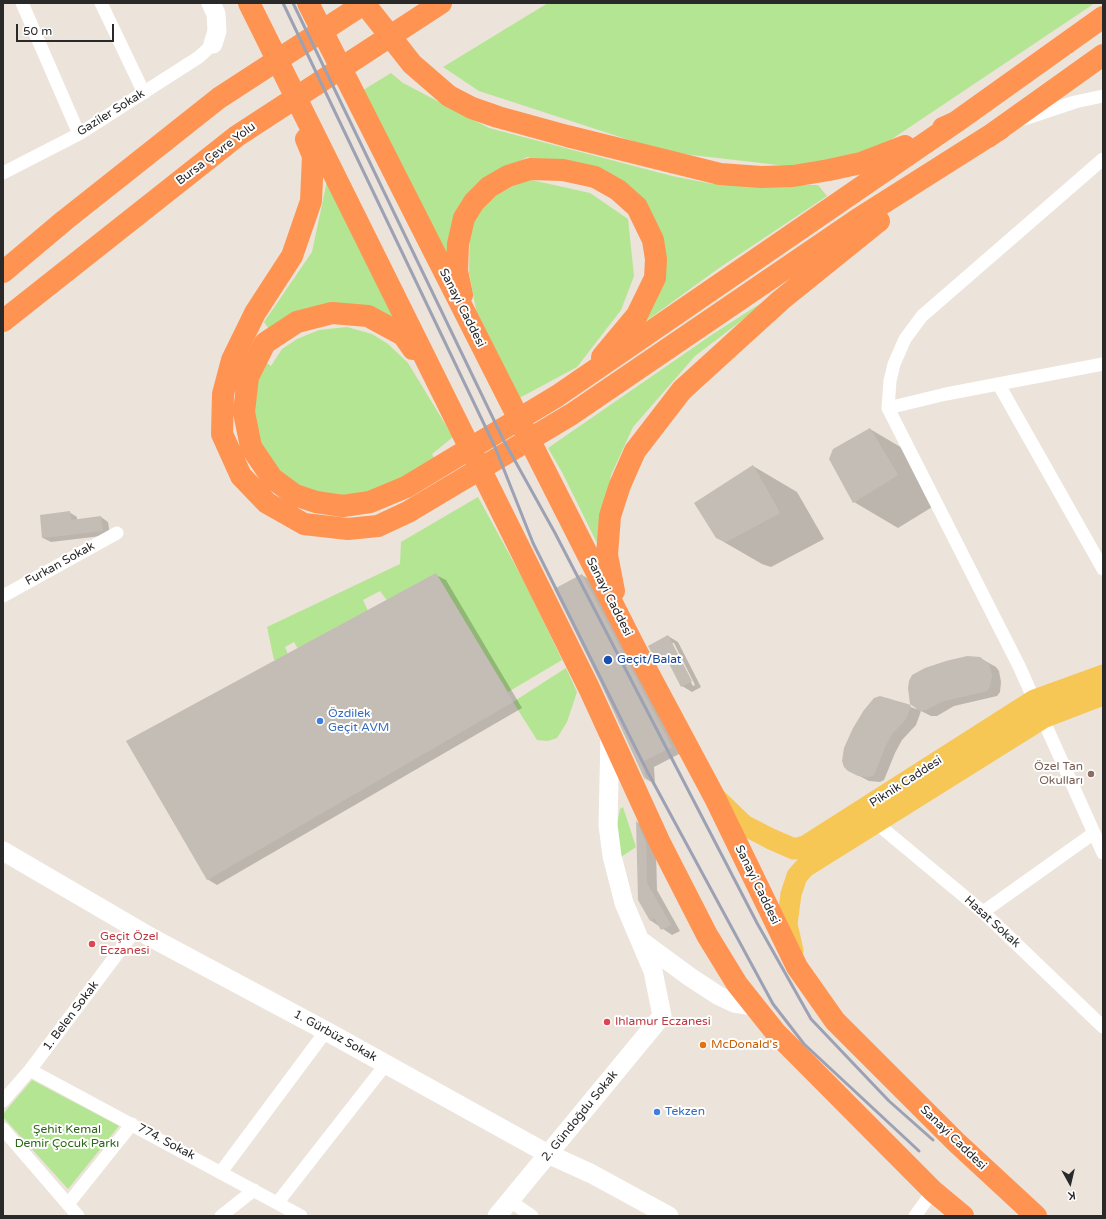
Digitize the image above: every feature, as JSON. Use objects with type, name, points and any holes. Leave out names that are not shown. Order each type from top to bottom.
[{"type":"highway","points":[[249,3],[313,156],[311,200],[292,256],[255,313],[232,360],[222,394],[222,434],[240,476],[267,503],[304,524],[348,529],[378,526],[408,512],[572,414],[858,219],[1005,126]]},
{"type":"highway","name":"Sanayi Caddesi","points":[[308,3],[637,652],[715,798],[797,967],[835,1021],[956,1142],[1036,1216]]},
{"type":"highway","points":[[3,272],[65,220],[219,98],[364,3],[412,64],[449,96],[472,108],[498,117],[560,134],[720,174],[767,177],[793,176],[829,170],[860,163],[894,150],[956,122]]},
{"type":"highway","name":"Bursa Çevre Yolu","points":[[3,321],[237,136],[441,3]]},
{"type":"highway","points":[[410,23],[446,3]]},
{"type":"highway","points":[[441,391],[403,335],[368,316],[332,313],[297,322],[265,343],[248,377],[244,412],[251,447],[272,478],[295,495],[316,502],[343,506],[370,502],[406,487],[558,396],[956,122],[1103,17]]},
{"type":"highway","points":[[262,32],[589,688],[610,736],[691,906],[722,960],[754,1006],[803,1061],[933,1191],[963,1216]]},
{"type":"highway","points":[[637,652],[615,593],[607,555],[610,516],[620,485],[635,451],[682,390],[781,300],[941,172],[1103,55]]},
{"type":"highway","points":[[467,319],[456,271],[458,244],[464,218],[474,202],[488,187],[508,176],[530,169],[563,170],[595,177],[618,190],[637,207],[653,240],[656,259],[655,278],[637,314],[584,378]]},
{"type":"main road","points":[[211,3],[216,14],[217,32],[213,44]]},
{"type":"main road","name":"Piknik Caddesi","points":[[715,798],[744,825],[770,840],[794,849],[805,846],[1034,700],[1103,675]]},
{"type":"main road","name":"Piknik Caddesi","points":[[797,967],[787,924],[791,894],[797,876],[805,867],[1043,718],[1103,695]]},
{"type":"main road","points":[[610,736],[608,825],[612,856],[624,903],[641,941],[719,996],[734,1003],[754,1006]]},
{"type":"main road","name":"1. Gürbüz Sokak","points":[[3,851],[136,929],[326,1030],[548,1154],[592,1174],[669,1216]]},
{"type":"main road","name":"2. Gündoğdu Sokak","points":[[497,1216],[662,1016],[653,971],[641,941]]},
{"type":"street","points":[[22,3],[79,134]]},
{"type":"street","points":[[101,3],[144,94]]},
{"type":"street","name":"Gaziler Sokak","points":[[4,169],[79,134],[144,94],[199,57],[213,44]]},
{"type":"street","points":[[1005,126],[1075,102],[1103,96]]},
{"type":"street","points":[[1103,160],[922,316],[905,339],[894,364],[890,381],[888,408],[1019,666],[1103,853]]},
{"type":"street","points":[[888,408],[946,394],[1103,364]]},
{"type":"street","points":[[999,385],[1103,568]]},
{"type":"street","name":"Furkan Sokak","points":[[3,596],[117,533]]},
{"type":"street","name":"Hasat Sokak","points":[[875,822],[984,912],[1103,1027]]},
{"type":"street","points":[[984,912],[1094,833]]},
{"type":"street","name":"1. Belen Sokak","points":[[3,1101],[30,1070],[136,929]]},
{"type":"street","points":[[221,1172],[326,1030]]},
{"type":"street","points":[[278,1202],[386,1064]]},
{"type":"street","name":"774. Sokak","points":[[30,1070],[278,1202],[301,1216]]},
{"type":"street","points":[[68,1204],[132,1124]]},
{"type":"street","points":[[3,1129],[78,1216]]},
{"type":"street","points":[[222,1216],[254,1190]]},
{"type":"street","points":[[915,1216],[933,1191]]},
{"type":"street","points":[[510,1201],[532,1216]]},
{"type":"green space","points":[[548,3],[1095,3],[871,153],[813,169],[666,152],[479,91],[443,67]]},
{"type":"green space","points":[[391,73],[403,83],[489,128],[672,176],[713,184],[818,185],[827,196],[719,268],[642,324],[660,233],[598,172],[527,157],[491,177],[449,258],[355,95]]},
{"type":"green space","points":[[527,179],[590,193],[628,219],[634,276],[621,310],[577,367],[512,402],[478,320],[469,273],[470,214],[498,194]]},
{"type":"green space","points":[[327,181],[397,324],[373,311],[271,332],[264,322],[312,252]]},
{"type":"green space","points":[[783,289],[695,356],[633,427],[611,475],[598,545],[562,472],[548,448],[713,334]]},
{"type":"green space","points":[[347,327],[372,334],[388,344],[408,363],[453,437],[432,454],[435,459],[380,492],[356,499],[322,496],[289,482],[270,460],[258,437],[254,406],[257,382],[267,363],[271,366],[282,349],[297,339],[319,330]]},
{"type":"green space","points":[[478,497],[525,583],[562,660],[508,692],[436,574],[388,602],[380,591],[363,600],[369,613],[300,652],[294,642],[285,647],[290,659],[274,660],[267,627],[400,564],[401,542]]},
{"type":"green space","points":[[566,668],[577,692],[567,722],[557,738],[548,741],[537,740],[513,702]]},
{"type":"green space","points":[[623,807],[636,847],[621,857],[617,825],[620,809]]},
{"type":"green space","name":"Şehit Kemal Demir Çocuk Parkı","points":[[32,1080],[119,1126],[68,1189],[3,1117],[3,1114]]},
{"type":"building","points":[[870,428],[898,475],[853,503],[829,459],[833,449]]},
{"type":"building","points":[[753,465],[780,513],[726,542],[716,538],[694,503]]},
{"type":"building","points":[[70,511],[71,520],[101,516],[103,531],[42,538],[40,515]]},
{"type":"building","name":"Özdilek Geçit AVM","points":[[436,573],[513,702],[207,880],[126,741]]},
{"type":"building","points":[[582,574],[672,747],[644,761],[645,780],[600,682],[554,589]]},
{"type":"building","points":[[668,635],[692,681],[681,687],[665,656],[656,660],[648,646]]},
{"type":"building","points":[[967,656],[980,657],[989,664],[992,676],[990,686],[987,691],[944,701],[926,710],[920,711],[910,704],[908,688],[912,675],[925,668]]},
{"type":"building","points":[[880,696],[911,705],[906,719],[892,734],[885,747],[874,775],[869,777],[858,776],[848,771],[844,767],[842,761],[844,748],[853,728],[864,710],[874,698]]},
{"type":"building","points":[[636,820],[646,843],[647,883],[671,925],[661,930],[654,918],[650,921],[638,900]]},
{"type":"railway","points":[[283,3],[495,447],[533,543],[646,769],[773,1004],[804,1044],[919,1151]]},
{"type":"railway","points":[[293,3],[504,441],[555,533],[757,923],[811,1019],[889,1101],[933,1140]]},
{"type":"place","name":"Geçit/Balat","points":[[608,660]]},
{"type":"place","name":"Özdilek Geçit AVM","points":[[320,721]]},
{"type":"place","name":"Özel Tan Okulları","points":[[1091,774]]},
{"type":"place","name":"Geçit Özel Eczanesi","points":[[92,944]]},
{"type":"place","name":"Ihlamur Eczanesi","points":[[607,1022]]},
{"type":"place","name":"McDonald's","points":[[703,1045]]},
{"type":"place","name":"Tekzen","points":[[657,1112]]}]
